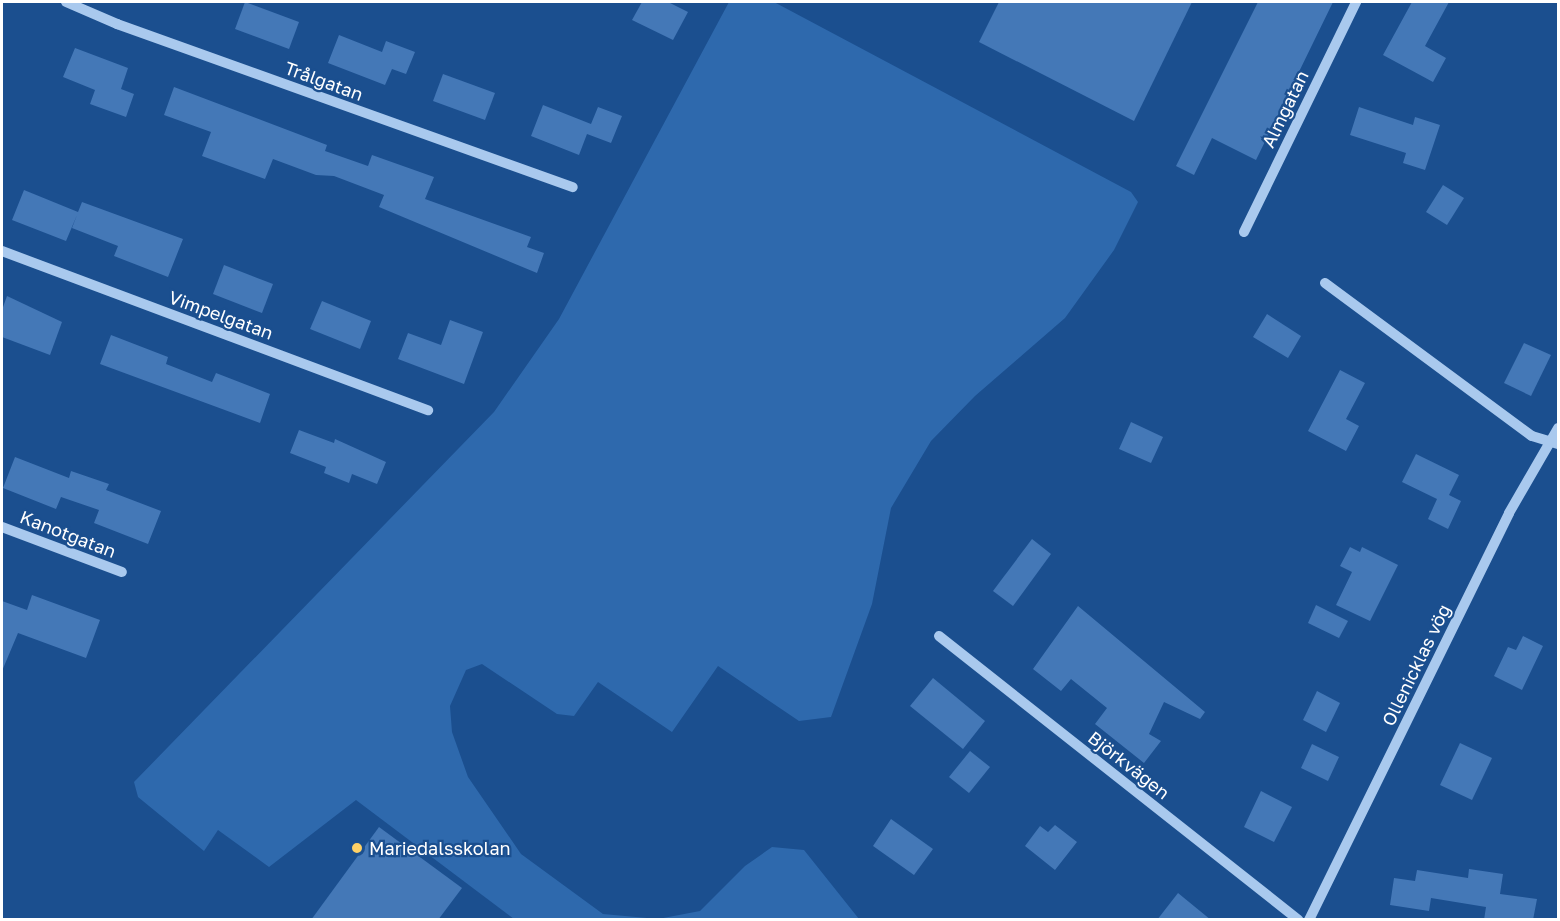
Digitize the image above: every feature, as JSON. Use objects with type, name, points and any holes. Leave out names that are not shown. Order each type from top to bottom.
[{"type":"street","name":"Trålgatan","points":[[66,2],[117,24],[573,187]]},
{"type":"street","name":"Almgatan","points":[[1244,232],[1356,2]]},
{"type":"street","name":"Vimpelgatan","points":[[2,251],[428,410]]},
{"type":"street","points":[[1325,283],[1532,436],[1555,443]]},
{"type":"street","name":"Ollenicklas vög","points":[[1309,920],[1509,513],[1555,443],[1558,428]]},
{"type":"street","name":"Kanotgatan","points":[[2,527],[122,572]]},
{"type":"street","name":"Björkvägen","points":[[939,636],[1298,920]]},
{"type":"shaded area","points":[[729,2],[774,2],[1131,192],[1138,202],[1114,250],[1065,318],[975,396],[931,441],[891,508],[872,604],[831,717],[799,721],[718,666],[672,732],[598,682],[574,716],[557,714],[482,664],[466,670],[450,706],[452,732],[468,777],[521,854],[603,914],[658,919],[514,919],[356,800],[269,867],[218,830],[204,851],[138,797],[134,782],[494,412],[559,319]]},
{"type":"shaded area","points":[[772,847],[804,850],[859,919],[658,919],[700,911],[745,866]]},
{"type":"building","points":[[245,2],[299,22],[289,49],[235,29]]},
{"type":"building","points":[[642,2],[668,2],[688,12],[673,40],[632,20]]},
{"type":"building","points":[[999,2],[1192,2],[1134,121],[979,42]]},
{"type":"building","points":[[1258,2],[1333,2],[1256,160],[1212,138],[1194,175],[1176,166]]},
{"type":"building","points":[[1412,2],[1449,2],[1425,46],[1446,58],[1433,82],[1383,55]]},
{"type":"building","points":[[339,35],[382,52],[386,41],[415,52],[406,74],[392,69],[385,85],[328,63]]},
{"type":"building","points":[[75,48],[128,68],[121,89],[134,94],[126,117],[90,104],[95,90],[63,77]]},
{"type":"building","points":[[443,74],[495,93],[485,120],[433,101]]},
{"type":"building","points":[[174,87],[327,145],[325,151],[368,166],[372,155],[434,177],[425,199],[531,237],[527,247],[544,253],[537,273],[379,207],[384,195],[334,176],[316,175],[273,159],[265,179],[202,156],[211,132],[164,115]]},
{"type":"building","points":[[543,105],[591,124],[598,107],[622,116],[611,143],[587,134],[579,155],[531,136]]},
{"type":"building","points":[[1359,107],[1413,125],[1415,117],[1440,125],[1425,170],[1403,163],[1406,153],[1350,135]]},
{"type":"building","points":[[1443,185],[1464,198],[1447,225],[1426,212]]},
{"type":"building","points":[[24,190],[78,212],[82,202],[183,239],[168,277],[114,256],[118,246],[72,228],[77,215],[66,241],[12,220]]},
{"type":"building","points":[[224,265],[273,284],[262,313],[213,294]]},
{"type":"building","points":[[7,296],[62,322],[50,355],[2,337],[2,310]]},
{"type":"building","points":[[322,301],[371,321],[360,349],[310,329]]},
{"type":"building","points":[[1267,314],[1301,336],[1288,358],[1253,337]]},
{"type":"building","points":[[450,320],[483,332],[464,384],[398,359],[408,333],[441,345]]},
{"type":"building","points":[[111,335],[168,357],[166,364],[212,382],[216,373],[270,394],[260,423],[100,364]]},
{"type":"building","points":[[1524,343],[1551,355],[1531,396],[1504,383]]},
{"type":"building","points":[[1340,370],[1365,383],[1346,419],[1359,426],[1346,451],[1308,431]]},
{"type":"building","points":[[1131,422],[1163,437],[1151,463],[1119,449]]},
{"type":"building","points":[[299,430],[334,443],[335,439],[386,462],[377,484],[352,474],[349,483],[324,473],[326,467],[290,453]]},
{"type":"building","points":[[1416,454],[1459,475],[1449,495],[1461,501],[1448,529],[1428,519],[1437,499],[1402,482]]},
{"type":"building","points":[[15,457],[69,478],[71,471],[109,484],[106,490],[161,511],[148,544],[94,523],[99,510],[61,497],[56,509],[3,488]]},
{"type":"building","points":[[1032,539],[1051,554],[1013,606],[993,591]]},
{"type":"building","points":[[1350,547],[1360,552],[1362,547],[1398,565],[1370,621],[1336,605],[1352,572],[1340,566]]},
{"type":"building","points":[[32,595],[100,620],[86,658],[18,633],[2,671],[2,601],[27,610]]},
{"type":"building","points":[[1316,605],[1348,621],[1339,638],[1308,623]]},
{"type":"building","points":[[1078,606],[1205,712],[1200,719],[1164,702],[1149,734],[1161,741],[1144,763],[1095,724],[1107,708],[1071,679],[1061,691],[1033,669]]},
{"type":"building","points":[[1523,636],[1543,646],[1522,690],[1494,676],[1508,647],[1516,650]]},
{"type":"building","points":[[933,678],[985,721],[963,749],[910,706]]},
{"type":"building","points":[[1317,691],[1340,703],[1326,732],[1303,720]]},
{"type":"building","points":[[1460,743],[1492,758],[1472,800],[1440,785]]},
{"type":"building","points":[[1312,744],[1339,757],[1328,781],[1301,768]]},
{"type":"building","points":[[970,751],[990,767],[969,793],[949,777]]},
{"type":"building","points":[[1261,791],[1292,807],[1274,842],[1244,827]]},
{"type":"building","points":[[891,819],[933,849],[914,875],[873,846]]},
{"type":"building","points":[[1055,825],[1077,842],[1055,870],[1025,846],[1040,826],[1048,832]]},
{"type":"building","points":[[379,827],[462,888],[438,920],[311,920]]},
{"type":"building","points":[[1469,869],[1503,874],[1500,894],[1537,899],[1533,920],[1484,920],[1486,907],[1431,898],[1429,911],[1390,905],[1394,878],[1415,881],[1417,870],[1468,878]]},
{"type":"building","points":[[1178,893],[1211,920],[1157,920]]},
{"type":"place","name":"Mariedalsskolan","points":[[357,848]]}]
